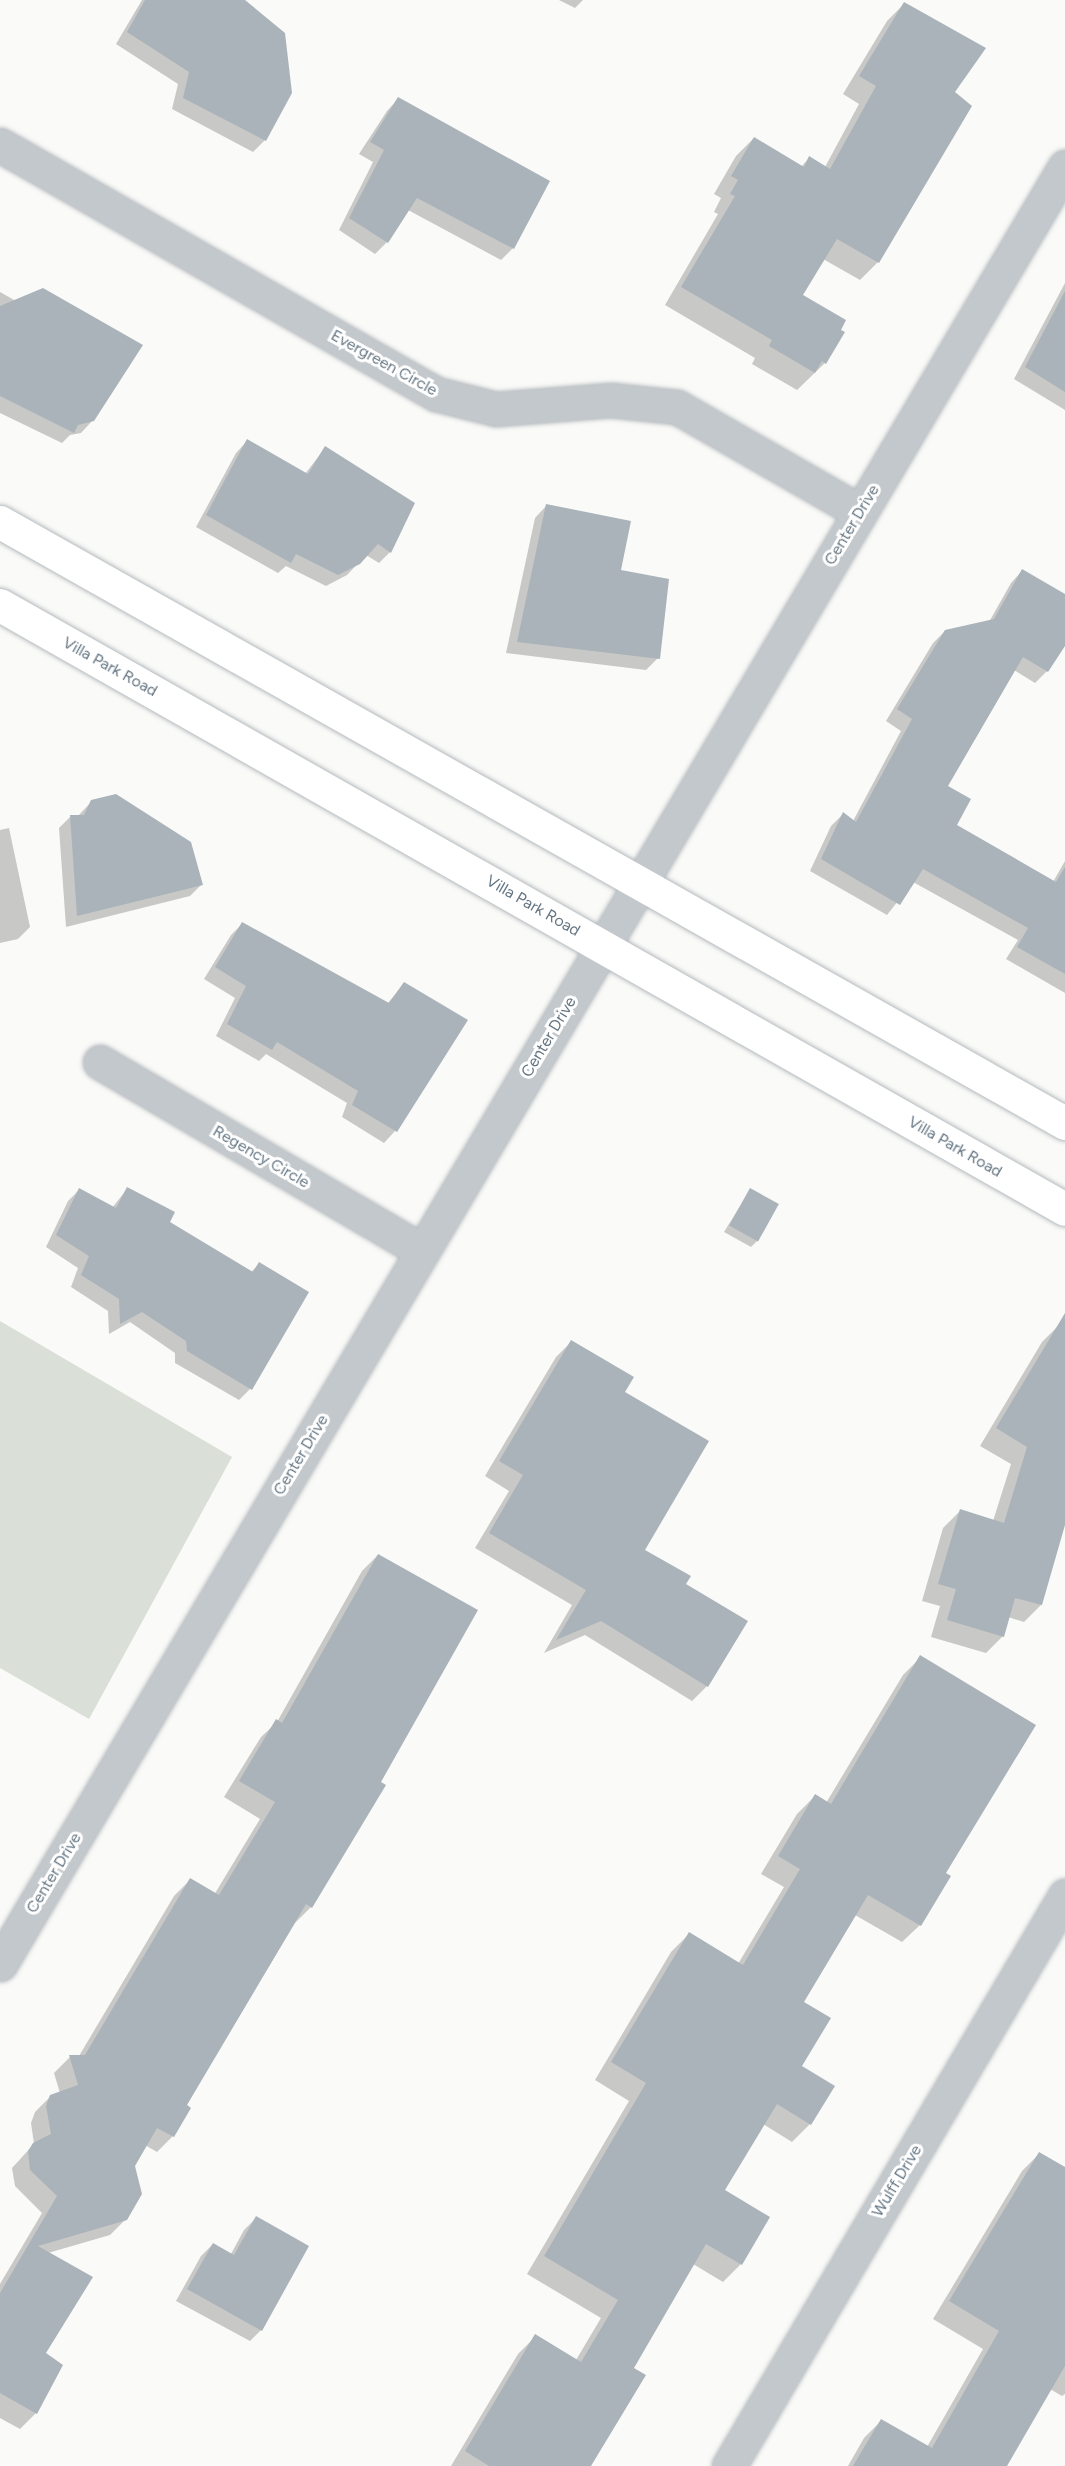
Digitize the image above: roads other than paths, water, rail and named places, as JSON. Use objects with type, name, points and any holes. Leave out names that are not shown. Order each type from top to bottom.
[{"type":"main road","points":[[0,522],[1065,1124]]},
{"type":"main road","name":"Villa Park Road","points":[[0,605],[603,946],[1061,1198]]},
{"type":"street","name":"Evergreen Circle","points":[[0,145],[436,394],[496,409],[611,400],[676,407],[860,512]]},
{"type":"street","name":"Center Drive","points":[[0,1964],[1065,167]]},
{"type":"street","name":"Regency Circle","points":[[99,1062],[423,1251]]},
{"type":"street","name":"Wulff Drive","points":[[729,2466],[1065,1896]]}]
